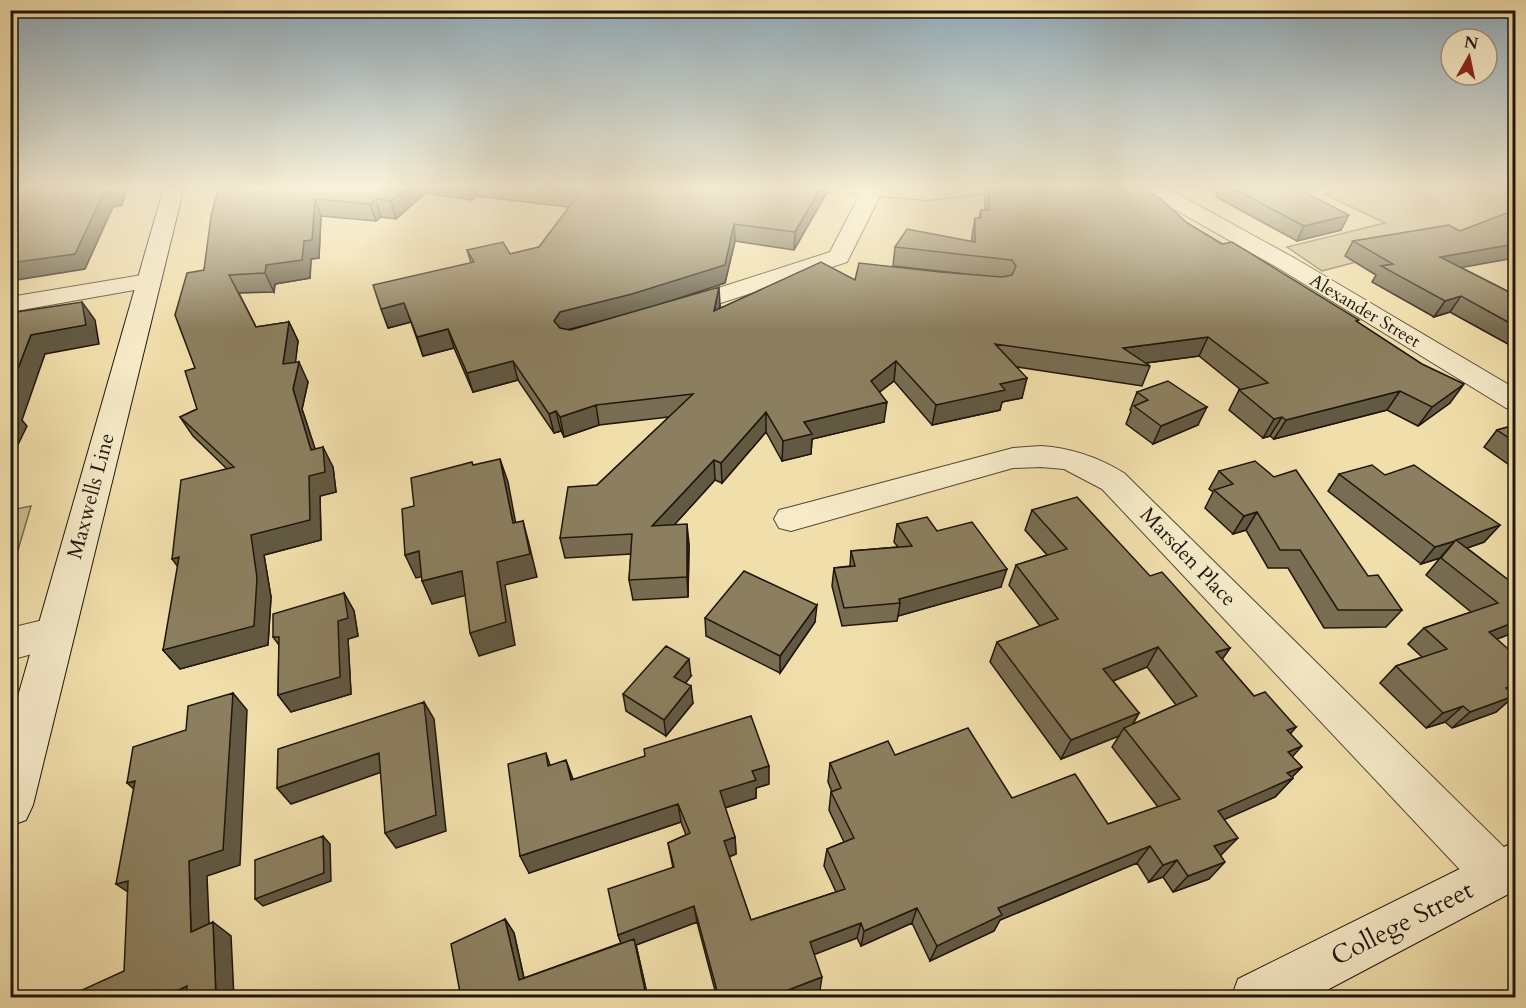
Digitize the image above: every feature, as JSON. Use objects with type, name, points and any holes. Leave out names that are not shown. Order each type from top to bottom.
[{"type":"street","name":"Maxwells Line","points":[[10,805],[161,234]]},
{"type":"street","points":[[839,257],[850,234]]},
{"type":"street","name":"Alexander Street","points":[[1233,234],[1288,264],[1515,402]]},
{"type":"street","points":[[654,317],[839,257],[863,269]]},
{"type":"street","points":[[10,304],[148,281]]},
{"type":"street","name":"Marsden Place","points":[[791,519],[1013,458],[1041,454],[1069,459],[1092,467],[1113,481],[1506,869]]},
{"type":"street","points":[[10,644],[56,633]]},
{"type":"street","name":"College Street","points":[[1257,998],[1506,869]]},
{"type":"shaded area","points":[[1340,234],[1462,234],[1322,271],[1287,247]]},
{"type":"shaded area","points":[[31,506],[11,574],[11,510]]},
{"type":"building","points":[[10,234],[84,234],[75,254],[10,263]]},
{"type":"building","points":[[209,234],[312,234],[312,240],[304,241],[302,260],[266,265],[265,273],[229,275],[256,327],[289,322],[283,364],[299,362],[293,389],[311,450],[323,447],[325,472],[309,476],[310,520],[251,535],[257,578],[254,626],[163,650],[179,557],[172,559],[181,480],[234,467],[180,417],[197,409],[185,371],[195,368],[175,315],[187,273],[204,270]]},
{"type":"building","points":[[549,234],[732,234],[725,265],[632,294],[560,312],[554,321],[560,328],[570,330],[719,287],[714,311],[821,262],[855,280],[859,263],[1002,277],[1012,275],[1016,266],[1012,260],[895,247],[904,234],[933,234],[975,242],[975,234],[1205,234],[1222,244],[1232,242],[1359,320],[1356,321],[1422,364],[1464,384],[1432,407],[1400,391],[1286,420],[1282,417],[1274,419],[1239,390],[1268,383],[1208,337],[1123,348],[1150,366],[995,344],[1027,378],[1000,384],[1005,390],[936,405],[896,361],[871,381],[887,402],[804,422],[812,434],[783,441],[766,412],[721,463],[714,460],[652,526],[687,524],[687,577],[629,580],[632,534],[560,538],[568,487],[597,485],[693,394],[596,405],[560,417],[556,411],[549,414],[513,361],[467,373],[448,329],[417,337],[404,303],[381,309],[373,285],[474,262],[467,250],[503,242],[510,254],[539,247]]},
{"type":"building","points":[[1395,234],[1515,234],[1515,244],[1440,257],[1515,295],[1515,326],[1461,296],[1445,301],[1381,266],[1393,264],[1353,241]]},
{"type":"building","points":[[82,302],[86,325],[31,335],[10,389],[10,313]]},
{"type":"building","points":[[1168,381],[1207,407],[1161,426],[1134,406],[1148,400],[1137,392]]},
{"type":"building","points":[[1515,425],[1515,442],[1497,430]]},
{"type":"building","points":[[500,459],[513,523],[523,521],[530,554],[497,562],[506,622],[470,633],[462,571],[422,581],[419,551],[405,555],[402,509],[414,506],[411,478],[472,462],[473,465]]},
{"type":"building","points":[[1255,461],[1274,477],[1296,470],[1368,576],[1378,575],[1402,610],[1338,610],[1300,550],[1280,550],[1257,512],[1244,516],[1214,490],[1233,484],[1219,471]]},
{"type":"building","points":[[1372,465],[1385,475],[1414,465],[1500,525],[1456,540],[1515,585],[1515,622],[1489,632],[1515,655],[1515,684],[1506,688],[1514,696],[1470,712],[1463,706],[1443,713],[1396,666],[1447,649],[1424,628],[1498,603],[1441,558],[1455,541],[1435,547],[1339,474]]},
{"type":"building","points":[[1077,497],[1150,576],[1162,572],[1230,648],[1216,652],[1254,696],[1265,692],[1296,727],[1287,730],[1302,746],[1288,752],[1302,767],[1287,773],[1293,778],[1218,811],[1238,838],[1214,846],[1225,862],[1188,876],[1177,860],[1163,865],[1150,846],[998,908],[1002,915],[937,946],[917,908],[864,931],[861,923],[810,942],[822,977],[783,992],[785,998],[719,998],[694,906],[618,935],[608,889],[674,867],[668,843],[690,833],[678,804],[520,856],[508,764],[546,753],[548,766],[566,760],[571,780],[645,756],[644,749],[751,716],[769,766],[752,771],[756,780],[720,791],[735,837],[724,841],[751,920],[845,889],[827,849],[854,838],[831,792],[841,788],[830,763],[888,741],[895,755],[968,728],[1012,798],[1075,774],[1108,824],[1180,799],[1124,728],[1197,696],[1158,647],[1103,669],[1139,713],[1071,740],[997,642],[1058,619],[1016,565],[1067,549],[1032,510]]},
{"type":"building","points":[[927,517],[937,531],[972,522],[1007,569],[899,599],[900,603],[844,608],[834,568],[855,566],[851,551],[912,546],[897,524]]},
{"type":"building","points":[[744,571],[817,605],[780,656],[705,618]]},
{"type":"building","points":[[344,593],[348,618],[338,621],[340,677],[278,695],[279,637],[273,637],[273,614]]},
{"type":"building","points":[[666,646],[689,659],[674,677],[691,686],[664,720],[623,694]]},
{"type":"building","points":[[233,693],[223,850],[189,861],[191,932],[213,922],[216,998],[186,998],[187,986],[162,998],[79,998],[80,991],[124,971],[128,881],[116,884],[135,781],[127,783],[133,747],[186,730],[188,706]]},
{"type":"building","points":[[424,702],[436,815],[385,833],[379,753],[277,788],[278,749]]},
{"type":"building","points":[[323,836],[324,873],[255,899],[255,860]]},
{"type":"building","points":[[505,919],[519,980],[634,939],[646,995],[639,998],[461,998],[451,944]]}]
